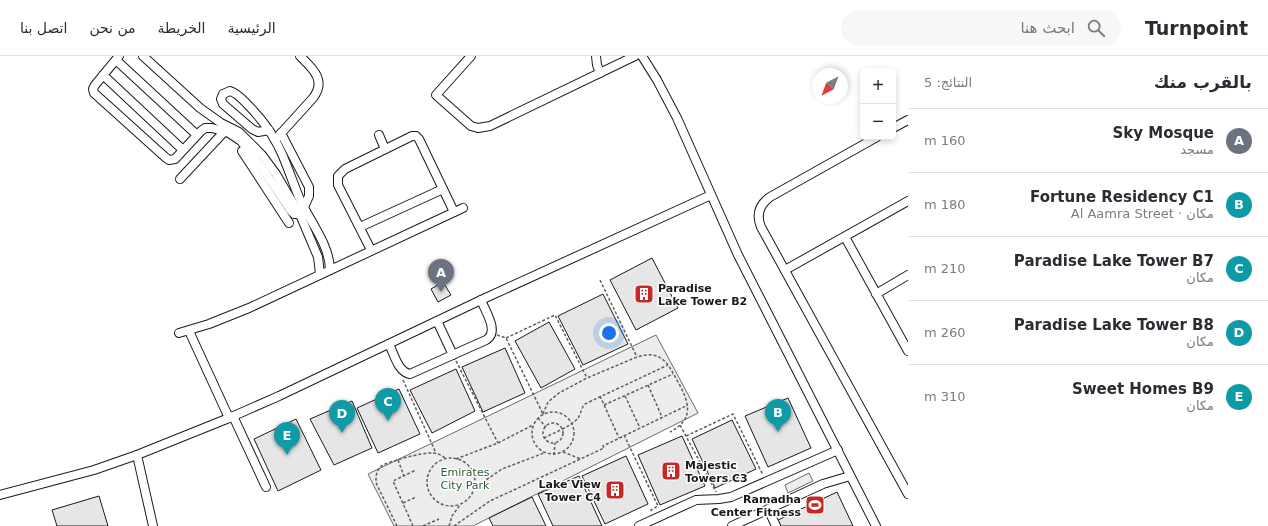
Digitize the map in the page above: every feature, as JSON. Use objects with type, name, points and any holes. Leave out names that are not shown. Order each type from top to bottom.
[{"type":"street","points":[[143,56],[203,110],[221,123],[240,132],[253,145],[289,223]]},
{"type":"street","points":[[275,140],[313,98],[317,91],[318,82],[316,74],[300,56]]},
{"type":"street","points":[[471,56],[436,95],[468,124],[478,128],[490,126],[635,56]]},
{"type":"street","points":[[596,56],[600,73]]},
{"type":"street","points":[[642,56],[657,80],[677,118],[747,275],[876,526]]},
{"type":"street","points":[[197,135],[117,58],[94,87],[96,95],[167,159],[175,159],[197,135],[208,128],[233,135],[241,141],[285,195],[292,213],[304,215],[326,247],[330,269]]},
{"type":"street","points":[[103,75],[183,150]]},
{"type":"street","points":[[269,130],[258,132],[249,127],[222,104],[222,94],[227,91],[235,93],[250,107],[269,130],[275,140],[282,154],[304,215],[318,258],[320,274]]},
{"type":"street","points":[[896,126],[908,120]]},
{"type":"street","points":[[180,179],[224,132]]},
{"type":"street","points":[[281,133],[309,187],[309,196],[304,215]]},
{"type":"street","points":[[379,135],[386,149]]},
{"type":"street","points":[[371,250],[338,185],[338,176],[342,171],[412,136],[418,137],[454,212]]},
{"type":"street","points":[[872,140],[770,197],[761,205],[758,216],[760,223],[785,270],[908,494]]},
{"type":"street","points":[[242,151],[263,169]]},
{"type":"street","points":[[360,227],[443,189]]},
{"type":"street","points":[[0,495],[72,477],[137,455],[231,417],[481,300],[711,195]]},
{"type":"street","points":[[785,270],[908,201]]},
{"type":"street","points":[[179,333],[249,308],[463,208]]},
{"type":"street","points":[[845,237],[908,351]]},
{"type":"street","points":[[876,294],[908,275]]},
{"type":"street","points":[[389,344],[401,369],[407,374],[413,374],[488,339],[492,333],[492,328],[481,300]]},
{"type":"street","points":[[437,321],[453,355]]},
{"type":"street","points":[[189,330],[266,488]]},
{"type":"street","points":[[639,526],[696,500],[730,497],[766,481],[778,473],[804,461],[838,450]]},
{"type":"street","points":[[137,455],[153,526]]},
{"type":"street","points":[[732,526],[823,484],[850,476]]},
{"type":"street","points":[[768,509],[776,526]]},
{"type":"path","points":[[600,280],[637,357]]},
{"type":"path","points":[[506,338],[555,314],[587,378]]},
{"type":"path","points":[[492,333],[506,338],[543,414]]},
{"type":"path","points":[[453,355],[498,443]]},
{"type":"path","points":[[543,414],[546,406],[555,396],[587,378],[637,357],[654,355],[662,358],[669,364],[686,397],[688,405],[686,416],[680,425],[670,432]]},
{"type":"path","points":[[544,438],[572,423],[579,417],[582,406],[585,404],[669,364]]},
{"type":"path","points":[[401,369],[400,374],[436,453]]},
{"type":"path","points":[[604,405],[673,374]]},
{"type":"path","points":[[648,385],[662,417]]},
{"type":"path","points":[[600,396],[619,438]]},
{"type":"path","points":[[625,396],[640,428]]},
{"type":"path","points":[[454,526],[490,501],[604,448],[603,446],[624,435],[688,405]]},
{"type":"path","points":[[474,488],[502,469],[544,453],[554,454],[563,452],[570,446],[574,433],[572,423],[566,416],[552,412],[543,414],[533,425],[532,439],[537,447],[544,453]]},
{"type":"path","points":[[686,436],[733,414],[766,481]]},
{"type":"path","points":[[538,418],[546,427]]},
{"type":"path","points":[[554,424],[562,429],[562,438],[555,443],[549,442],[544,438],[543,432],[548,425],[554,424]]},
{"type":"path","points":[[456,459],[466,464],[472,472],[474,478],[474,488],[469,498],[460,504],[450,506],[435,500],[429,492],[427,482],[429,471],[436,463],[446,459],[456,459],[498,443],[533,425]]},
{"type":"path","points":[[680,425],[719,499]]},
{"type":"path","points":[[624,435],[658,506],[651,510],[656,519]]},
{"type":"path","points":[[554,454],[555,443]]},
{"type":"path","points":[[563,452],[581,459]]},
{"type":"path","points":[[397,526],[377,485],[376,478],[378,470],[384,464],[428,453],[436,453],[446,459]]},
{"type":"path","points":[[398,460],[404,476]]},
{"type":"path","points":[[413,526],[393,481],[416,470]]},
{"type":"path","points":[[403,504],[416,497]]},
{"type":"path","points":[[449,526],[452,516],[460,504]]},
{"type":"path","points":[[425,526],[439,519]]},
{"type":"shaded area","name":"Emirates City Park","points":[[656,335],[698,413],[473,526],[394,526],[368,474]]},
{"type":"shaded area","points":[[809,473],[813,481],[788,493],[785,485]]},
{"type":"building","name":"Paradise Lake Tower B2","points":[[652,258],[678,308],[636,330],[610,280]]},
{"type":"building","points":[[443,282],[451,295],[438,302],[431,289]]},
{"type":"building","points":[[603,294],[628,344],[583,365],[558,316]]},
{"type":"building","points":[[549,322],[575,369],[541,388],[515,341]]},
{"type":"building","points":[[505,348],[525,393],[483,412],[462,367]]},
{"type":"building","points":[[456,369],[475,411],[432,433],[410,390]]},
{"type":"building","points":[[399,389],[420,434],[378,453],[357,408]]},
{"type":"building","points":[[788,398],[811,448],[768,467],[745,416]]},
{"type":"building","points":[[352,401],[372,448],[334,465],[310,419]]},
{"type":"building","points":[[296,419],[321,470],[278,491],[254,439]]},
{"type":"building","points":[[732,420],[756,469],[715,488],[692,439]]},
{"type":"building","name":"Majestic Towers C3","points":[[682,436],[705,486],[660,505],[638,455]]},
{"type":"building","name":"Lake View Tower C4","points":[[626,456],[648,504],[605,524],[582,476]]},
{"type":"building","points":[[579,476],[602,526],[553,526],[538,494]]},
{"type":"building","points":[[837,492],[853,526],[779,526],[776,521]]},
{"type":"building","points":[[99,496],[108,526],[57,526],[52,510]]},
{"type":"building","points":[[532,497],[546,526],[493,526],[489,518]]},
{"type":"place","name":"Sky Mosque","points":[[441,292]]},
{"type":"place","name":"Paradise Lake Tower B2","points":[[644,294]]},
{"type":"place","name":"Paradise Lake Tower B7","points":[[388,421]]},
{"type":"place","name":"Fortune Residency C1","points":[[778,432]]},
{"type":"place","name":"Paradise Lake Tower B8","points":[[342,433]]},
{"type":"place","name":"Sweet Homes B9","points":[[287,455]]},
{"type":"place","name":"Majestic Towers C3","points":[[671,471]]},
{"type":"place","name":"Lake View Tower C4","points":[[615,490]]},
{"type":"place","name":"Ramadha Center Fitness","points":[[815,505]]}]
